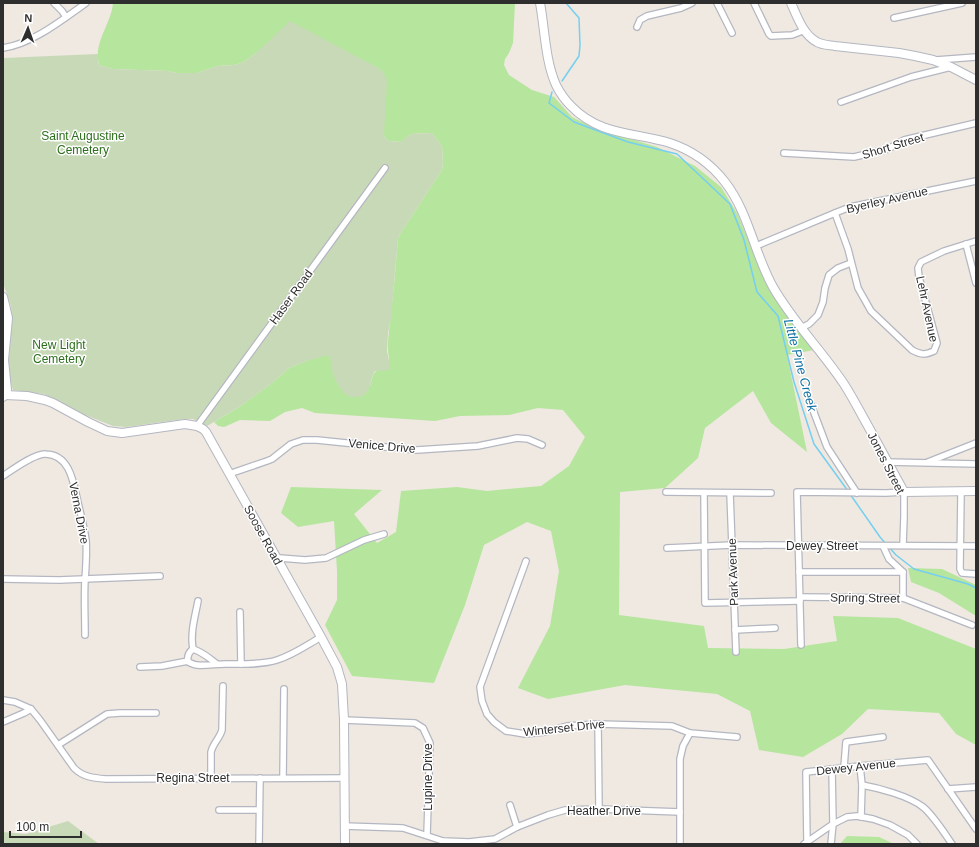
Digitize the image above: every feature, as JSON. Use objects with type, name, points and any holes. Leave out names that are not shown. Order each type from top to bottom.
[{"type":"street","points":[[54,3],[66,17]]},
{"type":"street","points":[[3,48],[25,42],[86,3]]},
{"type":"street","name":"Jones Street","points":[[540,3],[551,69],[557,87],[570,105],[586,119],[595,124],[611,130],[670,144],[688,152],[707,164],[724,181],[742,210],[763,266],[774,288],[800,328],[844,384],[904,492],[903,545]]},
{"type":"street","points":[[637,27],[640,20],[647,16],[680,5],[692,3]]},
{"type":"street","points":[[717,3],[732,33]]},
{"type":"street","points":[[754,3],[771,36],[792,35],[805,30]]},
{"type":"street","points":[[791,3],[805,30],[813,40],[824,45],[904,54],[933,60],[951,67],[976,80]]},
{"type":"street","points":[[894,18],[962,3]]},
{"type":"street","points":[[933,60],[976,58]]},
{"type":"street","points":[[841,102],[911,77],[951,67]]},
{"type":"street","name":"Short Street","points":[[784,153],[854,157],[888,149],[904,140],[976,123]]},
{"type":"street","name":"Haser Road","points":[[197,426],[385,168]]},
{"type":"street","name":"Byerley Avenue","points":[[756,246],[850,207],[976,181]]},
{"type":"street","name":"Lehr Avenue","points":[[835,213],[848,249],[858,288],[871,311],[912,350],[926,355],[934,351],[937,343],[919,277],[918,268],[921,262],[944,251],[976,241]]},
{"type":"street","points":[[966,244],[976,283]]},
{"type":"street","points":[[800,328],[809,324],[818,315],[823,302],[829,275],[838,268],[851,263]]},
{"type":"street","points":[[3,297],[8,318],[4,360],[7,390],[4,396],[28,396],[45,400],[99,428],[122,433],[185,424],[197,426]]},
{"type":"street","points":[[810,402],[827,447],[855,493]]},
{"type":"street","name":"Soose Road","points":[[197,426],[206,432],[337,667],[343,692],[344,844]]},
{"type":"street","name":"Venice Drive","points":[[229,474],[272,459],[291,444],[303,440],[317,440],[417,450],[478,446],[517,438],[528,439],[542,445]]},
{"type":"street","points":[[925,463],[976,442]]},
{"type":"street","name":"Verna Drive","points":[[3,476],[39,455],[51,455],[60,459],[71,474],[85,534],[85,635]]},
{"type":"street","points":[[887,462],[976,464]]},
{"type":"street","points":[[801,645],[797,492],[886,493],[976,491]]},
{"type":"street","points":[[666,492],[771,493]]},
{"type":"street","points":[[961,492],[960,569],[962,573],[974,574]]},
{"type":"street","points":[[704,493],[705,547]]},
{"type":"street","name":"Park Avenue","points":[[730,493],[736,652]]},
{"type":"street","points":[[277,559],[305,560],[326,558],[364,540],[384,534]]},
{"type":"street","name":"Dewey Street","points":[[667,548],[732,545],[976,546]]},
{"type":"street","points":[[883,546],[889,560],[904,572]]},
{"type":"street","name":"Spring Street","points":[[705,547],[705,603],[800,599],[903,598],[972,625]]},
{"type":"street","name":"Winterset Drive","points":[[526,561],[480,687],[482,701],[487,714],[494,722],[506,731],[525,734],[545,732],[567,726],[598,724],[672,726],[690,732],[737,737]]},
{"type":"street","points":[[799,572],[904,572]]},
{"type":"street","points":[[903,598],[904,572]]},
{"type":"street","points":[[3,579],[59,580],[160,576]]},
{"type":"street","points":[[188,661],[189,654],[193,650],[192,633],[198,601]]},
{"type":"street","points":[[240,612],[241,664]]},
{"type":"street","points":[[735,630],[775,628]]},
{"type":"street","points":[[140,667],[162,666],[188,661],[196,665],[241,664],[276,661],[321,637]]},
{"type":"street","points":[[193,650],[204,654],[217,664]]},
{"type":"street","points":[[211,778],[212,748],[222,730],[222,686]]},
{"type":"street","points":[[283,778],[284,689]]},
{"type":"street","points":[[3,700],[22,704],[31,709]]},
{"type":"street","points":[[3,722],[31,709]]},
{"type":"street","name":"Regina Street","points":[[31,709],[74,768],[89,778],[344,778]]},
{"type":"street","points":[[58,745],[107,714],[156,713]]},
{"type":"street","name":"Lupine Drive","points":[[344,720],[415,723],[423,728],[430,743],[427,835]]},
{"type":"street","points":[[598,724],[599,809]]},
{"type":"street","points":[[680,844],[680,759],[683,746],[690,732]]},
{"type":"street","points":[[844,767],[846,742],[883,737]]},
{"type":"street","name":"Dewey Avenue","points":[[805,843],[806,772],[844,767],[928,760],[948,789]]},
{"type":"street","points":[[860,766],[862,785],[862,817]]},
{"type":"street","points":[[831,844],[833,824],[832,769]]},
{"type":"street","points":[[259,844],[260,778]]},
{"type":"street","points":[[862,785],[892,792],[923,807],[952,844]]},
{"type":"street","points":[[948,789],[976,787]]},
{"type":"street","points":[[948,789],[976,829]]},
{"type":"street","points":[[510,805],[517,827]]},
{"type":"street","name":"Heather Drive","points":[[344,826],[403,828],[443,841],[469,842],[495,839],[517,827],[565,810],[599,809],[680,812]]},
{"type":"street","points":[[219,810],[259,810]]},
{"type":"street","points":[[805,843],[833,824],[847,818],[857,816],[873,819],[890,825],[908,835],[917,844]]},
{"type":"green space","points":[[113,3],[515,3],[513,43],[505,59],[504,65],[509,75],[532,90],[554,97],[572,117],[592,127],[657,147],[695,166],[721,187],[737,213],[767,285],[814,350],[787,355],[807,452],[771,423],[753,391],[705,428],[698,458],[665,488],[620,492],[619,615],[704,626],[708,648],[784,649],[837,641],[833,616],[898,618],[976,649],[976,745],[956,734],[939,713],[868,709],[842,734],[803,757],[759,750],[750,711],[717,694],[625,685],[548,699],[518,688],[550,626],[559,571],[551,531],[527,522],[484,545],[465,605],[434,683],[352,676],[325,625],[337,600],[334,521],[298,527],[281,513],[291,487],[382,490],[354,514],[377,543],[396,532],[401,491],[457,487],[487,491],[541,486],[569,466],[585,437],[563,410],[538,408],[509,415],[460,416],[435,421],[315,413],[302,408],[285,412],[270,421],[240,420],[224,427],[218,426],[214,422],[239,407],[272,383],[289,368],[328,354],[332,360],[332,370],[370,386],[373,375],[376,371],[380,370],[389,359],[388,341],[398,238],[442,170],[442,146],[432,133],[411,134],[401,142],[389,141],[384,135],[256,53],[244,62],[234,65],[218,66],[197,73],[113,69],[99,65],[98,49],[112,11]]},
{"type":"green space","points":[[290,21],[382,71],[387,81],[385,138],[389,141],[400,142],[411,134],[432,133],[442,146],[442,170],[398,238],[391,318],[388,333],[387,351],[390,367],[389,370],[375,371],[369,388],[365,394],[360,397],[352,397],[345,394],[338,385],[333,375],[331,361],[328,355],[306,361],[289,368],[272,383],[239,407],[207,426],[193,419],[184,419],[126,427],[113,426],[83,414],[44,394],[13,390],[10,380],[9,360],[12,318],[11,306],[3,283],[3,58],[98,54],[99,65],[113,69],[197,73],[218,66],[234,65],[244,62],[256,53]]},
{"type":"green space","points":[[908,568],[942,569],[976,585],[976,616],[939,593],[911,582]]},
{"type":"green space","points":[[68,821],[99,844],[3,844],[3,832],[26,834]]},
{"type":"green space","points":[[847,836],[879,837],[894,844],[840,844]]},
{"type":"waterway","name":"Little Pine Creek","points":[[562,81],[579,56],[580,45],[579,18],[566,3]]},
{"type":"waterway","name":"Little Pine Creek","points":[[552,92],[549,103],[574,122],[628,142],[677,154],[730,204],[744,240],[757,292],[778,316],[794,382],[814,444],[848,491]]},
{"type":"waterway","name":"Little Pine Creek","points":[[850,494],[886,544]]},
{"type":"waterway","name":"Little Pine Creek","points":[[889,547],[896,555],[914,569],[968,584],[976,588]]},
{"type":"park label","name":"Saint Augustine Cemetery","points":[[83,143]]},
{"type":"park label","name":"New Light Cemetery","points":[[59,352]]}]
